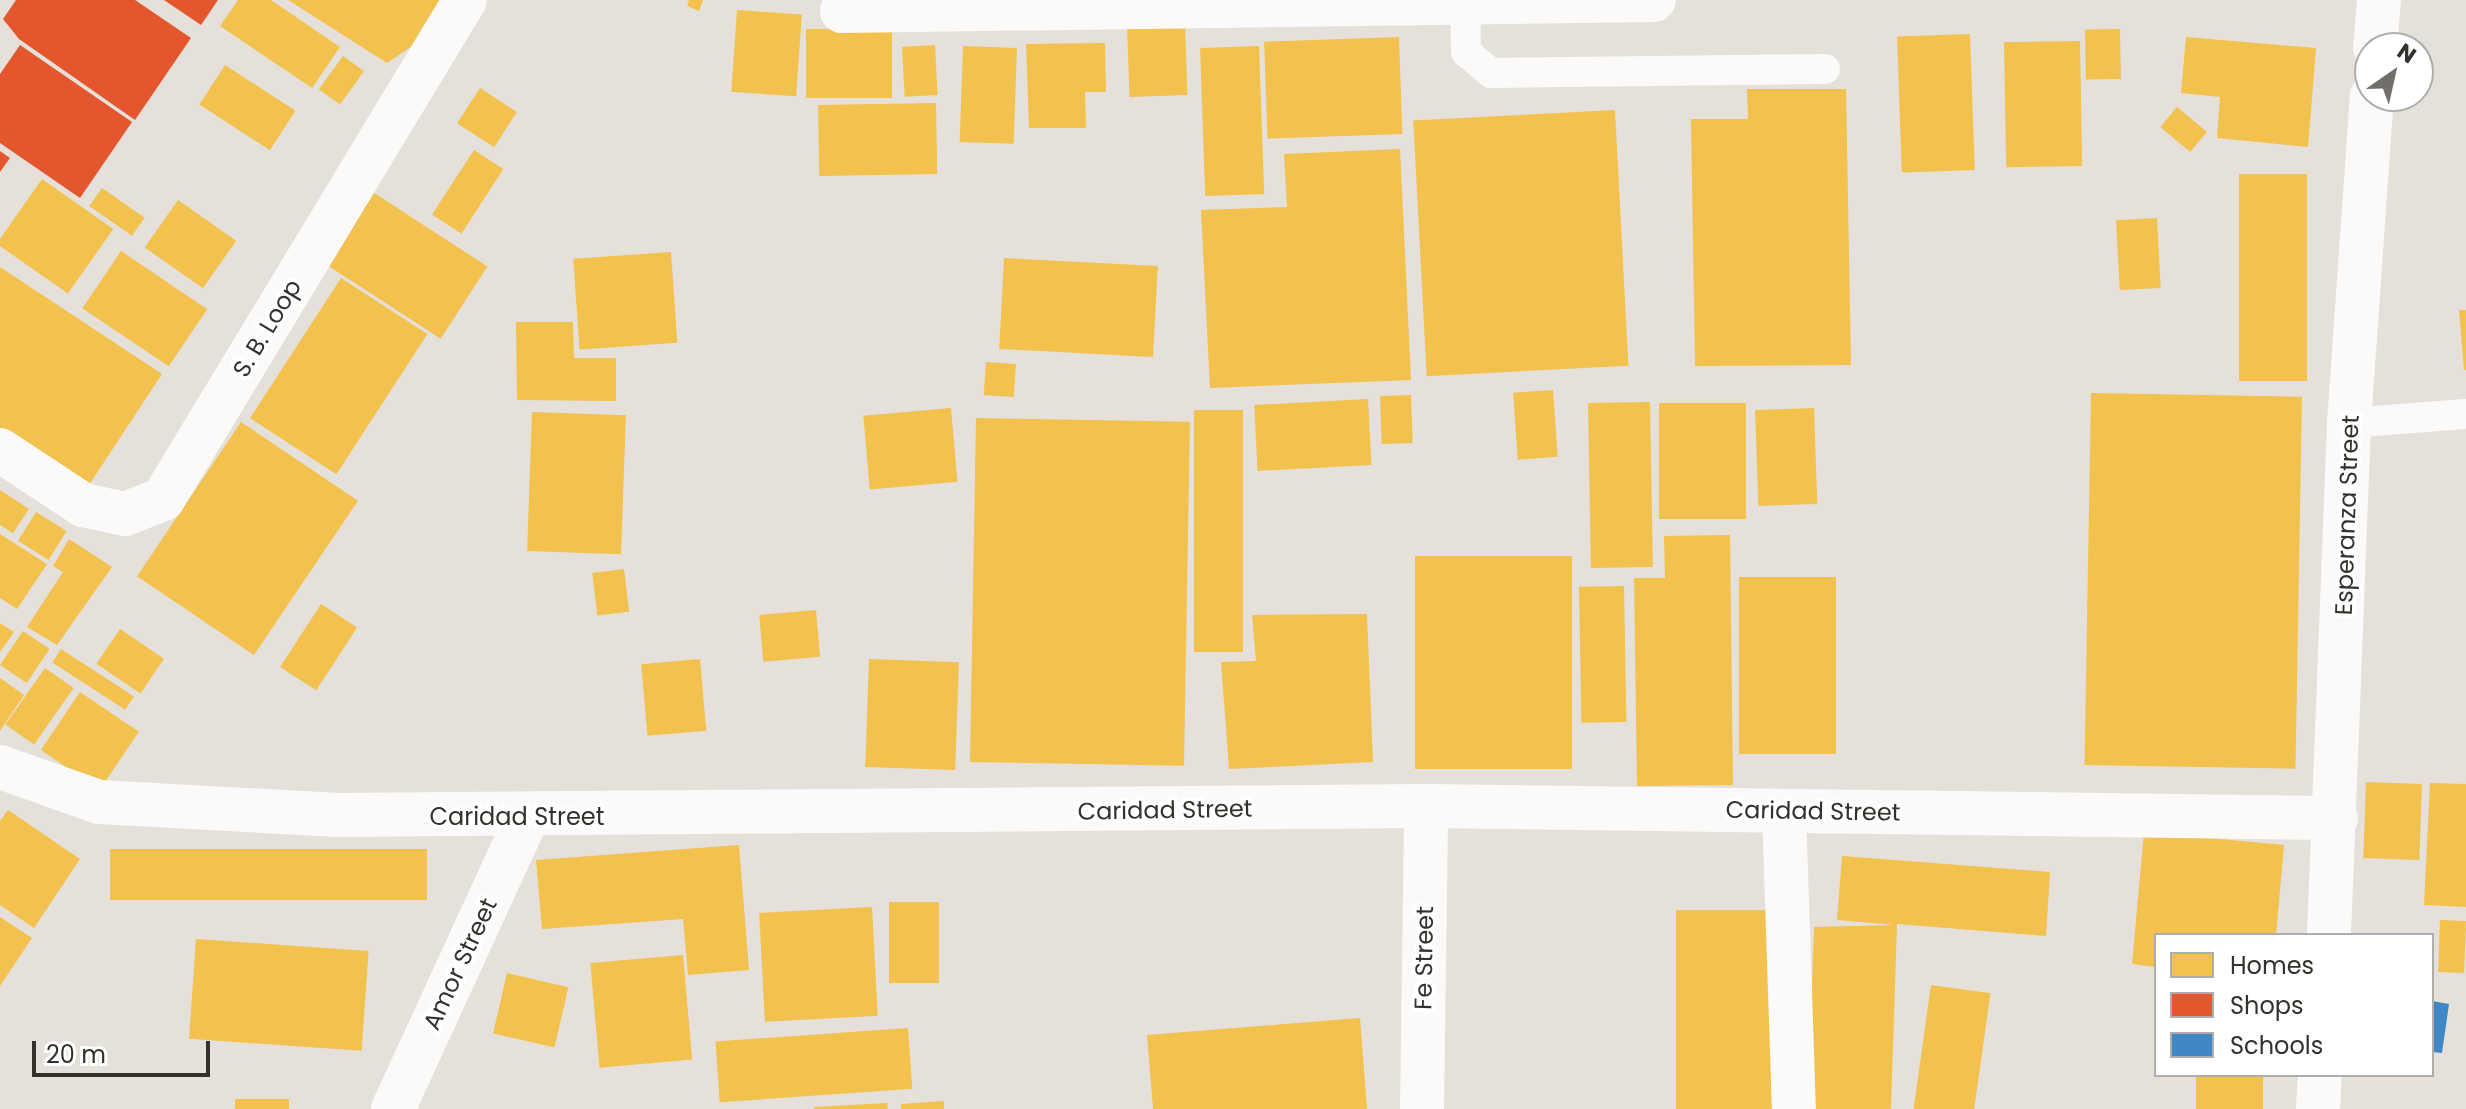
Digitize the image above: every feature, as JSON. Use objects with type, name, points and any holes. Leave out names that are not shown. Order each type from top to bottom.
[{"type":"street","name":"S. B. Loop","points":[[0,450],[83,505],[125,514],[163,499],[465,0]]},
{"type":"street","points":[[842,11],[1654,0]]},
{"type":"street","points":[[2376,32],[2379,0]]},
{"type":"street","name":"Esperanza Street","points":[[2329,933],[2349,423],[2371,112]]},
{"type":"street","name":"Caridad Street","points":[[0,767],[99,802],[527,818],[1426,806],[2336,818]]},
{"type":"street","name":"Fe Street","points":[[1422,1109],[1426,806]]},
{"type":"street","points":[[1784,811],[1794,1109]]},
{"type":"street","name":"Amor Street","points":[[393,1109],[527,818]]},
{"type":"street","points":[[2318,1109],[2320,1077]]},
{"type":"lane","points":[[1465,3],[1466,52],[1491,73],[1825,69]]},
{"type":"lane","points":[[2349,423],[2466,414]]},
{"type":"building: Homes","points":[[238,0],[271,0],[340,47],[312,88],[220,26]]},
{"type":"building: Homes","points":[[288,0],[440,0],[412,46],[387,63]]},
{"type":"building: Homes","points":[[689,0],[703,0],[699,11],[687,6]]},
{"type":"building: Homes","points":[[737,10],[802,15],[796,96],[731,92]]},
{"type":"building: Homes","points":[[1185,25],[1187,95],[1129,97],[1127,27]]},
{"type":"building: Homes","points":[[806,29],[892,29],[892,98],[806,98]]},
{"type":"building: Homes","points":[[2120,29],[2121,79],[2086,80],[2085,30]]},
{"type":"building: Homes","points":[[1970,34],[1975,170],[1902,172],[1897,37]]},
{"type":"building: Homes","points":[[1399,37],[1402,134],[1267,139],[1264,42]]},
{"type":"building: Homes","points":[[2186,37],[2316,48],[2308,147],[2217,138],[2220,97],[2181,93]]},
{"type":"building: Homes","points":[[2080,41],[2082,166],[2006,167],[2004,42]]},
{"type":"building: Homes","points":[[1105,43],[1106,92],[1085,92],[1086,128],[1029,128],[1026,44]]},
{"type":"building: Homes","points":[[935,45],[938,95],[905,97],[902,47]]},
{"type":"building: Homes","points":[[963,46],[1017,48],[1014,144],[960,142]]},
{"type":"building: Homes","points":[[1259,46],[1264,194],[1205,196],[1200,48]]},
{"type":"building: Homes","points":[[343,56],[364,71],[340,104],[319,89]]},
{"type":"building: Homes","points":[[225,65],[295,111],[270,150],[199,104]]},
{"type":"building: Homes","points":[[480,88],[517,112],[494,147],[457,123]]},
{"type":"building: Homes","points":[[1747,89],[1846,89],[1851,365],[1695,366],[1691,119],[1748,119]]},
{"type":"building: Homes","points":[[936,103],[937,174],[819,176],[818,105]]},
{"type":"building: Homes","points":[[2177,107],[2207,132],[2190,152],[2160,127]]},
{"type":"building: Homes","points":[[1615,110],[1628,366],[1427,376],[1413,121]]},
{"type":"building: Homes","points":[[1400,149],[1411,380],[1210,388],[1201,210],[1287,207],[1284,154]]},
{"type":"building: Homes","points":[[474,150],[503,169],[461,234],[432,215]]},
{"type":"building: Homes","points":[[2239,174],[2307,174],[2307,381],[2239,381]]},
{"type":"building: Homes","points":[[42,179],[113,229],[68,294],[0,246],[0,239]]},
{"type":"building: Homes","points":[[365,187],[487,267],[441,339],[318,259]]},
{"type":"building: Homes","points":[[102,188],[145,218],[132,236],[89,206]]},
{"type":"building: Homes","points":[[178,200],[236,241],[203,288],[145,248]]},
{"type":"building: Homes","points":[[2157,218],[2161,288],[2120,290],[2116,220]]},
{"type":"building: Homes","points":[[121,251],[207,309],[169,366],[82,308]]},
{"type":"building: Homes","points":[[671,252],[677,343],[580,350],[573,259]]},
{"type":"building: Homes","points":[[1004,258],[1158,266],[1153,357],[999,349]]},
{"type":"building: Homes","points":[[0,267],[162,374],[85,491],[0,435]]},
{"type":"building: Homes","points":[[341,278],[427,334],[336,474],[250,418]]},
{"type":"building: Homes","points":[[2459,310],[2466,310],[2466,370],[2464,370]]},
{"type":"building: Homes","points":[[516,322],[573,322],[574,358],[616,358],[616,401],[517,400]]},
{"type":"building: Homes","points":[[986,362],[1016,364],[1014,397],[984,395]]},
{"type":"building: Homes","points":[[1553,390],[1558,457],[1518,460],[1513,393]]},
{"type":"building: Homes","points":[[2091,393],[2302,397],[2295,769],[2085,765]]},
{"type":"building: Homes","points":[[1411,395],[1413,443],[1382,444],[1380,396]]},
{"type":"building: Homes","points":[[1368,399],[1371,465],[1258,471],[1254,405]]},
{"type":"building: Homes","points":[[1650,402],[1653,567],[1591,568],[1588,403]]},
{"type":"building: Homes","points":[[1659,403],[1746,403],[1746,519],[1659,519]]},
{"type":"building: Homes","points":[[951,408],[957,482],[870,489],[863,416]]},
{"type":"building: Homes","points":[[1814,408],[1817,504],[1758,506],[1755,410]]},
{"type":"building: Homes","points":[[1194,410],[1243,410],[1243,652],[1194,652]]},
{"type":"building: Homes","points":[[532,412],[626,415],[621,554],[527,551]]},
{"type":"building: Homes","points":[[976,418],[1190,422],[1184,766],[970,762]]},
{"type":"building: Homes","points":[[241,422],[358,501],[254,655],[137,576]]},
{"type":"building: Homes","points":[[0,490],[29,509],[13,533],[0,525]]},
{"type":"building: Homes","points":[[36,512],[67,531],[49,560],[18,541]]},
{"type":"building: Homes","points":[[0,534],[47,564],[17,609],[0,598]]},
{"type":"building: Homes","points":[[1730,535],[1733,785],[1637,786],[1634,578],[1665,578],[1664,536]]},
{"type":"building: Homes","points":[[69,539],[112,567],[57,645],[27,627],[63,572],[53,566]]},
{"type":"building: Homes","points":[[1415,556],[1572,556],[1572,769],[1415,769]]},
{"type":"building: Homes","points":[[624,569],[629,612],[597,616],[592,573]]},
{"type":"building: Homes","points":[[1739,577],[1836,577],[1836,754],[1739,754]]},
{"type":"building: Homes","points":[[1624,586],[1626,722],[1581,723],[1579,587]]},
{"type":"building: Homes","points":[[321,604],[357,627],[316,690],[280,667]]},
{"type":"building: Homes","points":[[816,610],[820,657],[763,662],[759,615]]},
{"type":"building: Homes","points":[[1367,614],[1373,762],[1229,769],[1221,662],[1256,661],[1252,615]]},
{"type":"building: Homes","points":[[0,623],[14,632],[0,652]]},
{"type":"building: Homes","points":[[120,629],[164,659],[140,693],[97,664]]},
{"type":"building: Homes","points":[[23,631],[50,649],[27,683],[0,665]]},
{"type":"building: Homes","points":[[61,649],[134,696],[125,710],[52,662]]},
{"type":"building: Homes","points":[[700,659],[706,731],[647,736],[641,664]]},
{"type":"building: Homes","points":[[869,659],[959,662],[955,770],[865,767]]},
{"type":"building: Homes","points":[[45,668],[74,688],[34,745],[5,725]]},
{"type":"building: Homes","points":[[0,678],[24,695],[0,731]]},
{"type":"building: Homes","points":[[80,692],[139,732],[100,790],[41,750]]},
{"type":"building: Homes","points":[[2366,782],[2422,784],[2419,860],[2363,858]]},
{"type":"building: Homes","points":[[2430,783],[2466,784],[2466,907],[2424,905]]},
{"type":"building: Homes","points":[[8,810],[80,859],[34,928],[0,905],[0,821]]},
{"type":"building: Homes","points":[[2144,832],[2284,845],[2276,933],[2154,933],[2154,967],[2132,964]]},
{"type":"building: Homes","points":[[739,845],[749,970],[688,975],[683,919],[542,929],[536,860]]},
{"type":"building: Homes","points":[[110,849],[427,849],[427,900],[110,900]]},
{"type":"building: Homes","points":[[1842,856],[2050,872],[2046,936],[1897,924],[1891,1109],[1808,1109],[1814,927],[1894,925],[1837,920]]},
{"type":"building: Homes","points":[[889,902],[939,902],[939,983],[889,983]]},
{"type":"building: Homes","points":[[872,907],[878,1016],[765,1022],[759,913]]},
{"type":"building: Homes","points":[[1676,910],[1780,910],[1780,1109],[1676,1109]]},
{"type":"building: Homes","points":[[0,917],[32,938],[0,986]]},
{"type":"building: Homes","points":[[2440,920],[2466,921],[2464,973],[2438,972]]},
{"type":"building: Homes","points":[[196,939],[369,951],[362,1051],[189,1039]]},
{"type":"building: Homes","points":[[683,955],[692,1060],[600,1068],[590,963]]},
{"type":"building: Homes","points":[[507,973],[568,987],[554,1048],[493,1033]]},
{"type":"building: Homes","points":[[1931,985],[1990,993],[1974,1109],[1914,1109]]},
{"type":"building: Homes","points":[[1360,1018],[1367,1109],[1153,1109],[1147,1035]]},
{"type":"building: Homes","points":[[908,1028],[912,1089],[720,1102],[715,1041]]},
{"type":"building: Homes","points":[[2196,1077],[2263,1077],[2263,1109],[2196,1109]]},
{"type":"building: Homes","points":[[235,1099],[289,1099],[289,1109],[235,1109]]},
{"type":"building: Homes","points":[[944,1101],[944,1109],[901,1109],[901,1104]]},
{"type":"building: Homes","points":[[887,1103],[888,1109],[814,1109],[814,1107]]},
{"type":"building: Shops","points":[[16,0],[135,0],[191,38],[135,120],[19,39],[3,19]]},
{"type":"building: Shops","points":[[164,0],[218,0],[201,25]]},
{"type":"building: Shops","points":[[20,45],[132,122],[80,198],[0,143],[0,74]]},
{"type":"building: Shops","points":[[0,151],[10,158],[0,172]]},
{"type":"building: Schools","points":[[2434,1001],[2449,1004],[2442,1053],[2434,1052]]}]
